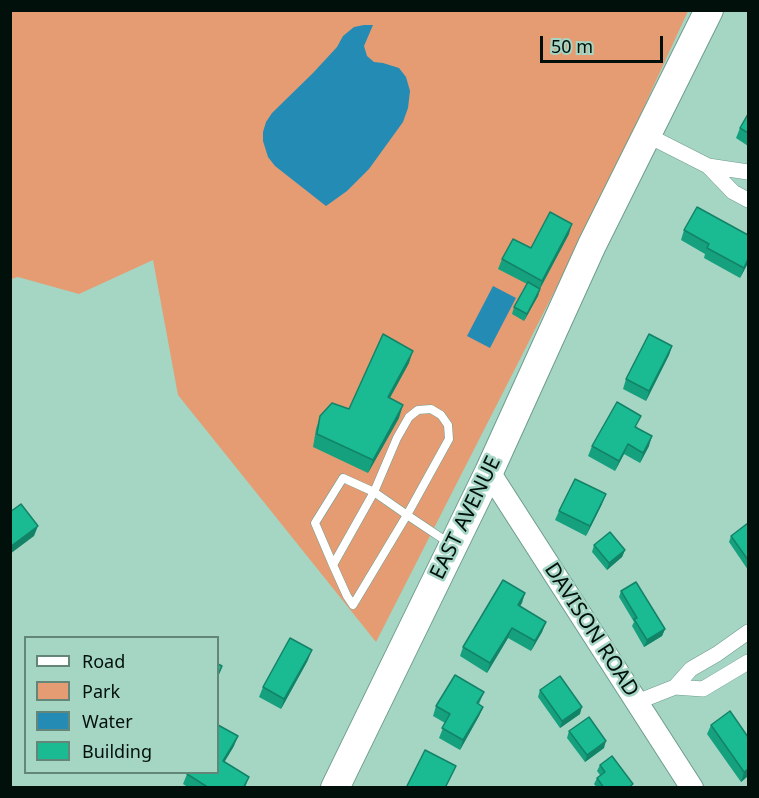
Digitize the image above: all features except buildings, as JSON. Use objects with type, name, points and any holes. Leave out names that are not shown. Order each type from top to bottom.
[{"type":"highway","name":"EAST AVENUE","points":[[335,788],[489,472],[592,245],[709,10]]},
{"type":"street","points":[[647,135],[708,166],[748,172]]},
{"type":"street","points":[[708,166],[733,192],[748,200]]},
{"type":"street","name":"DAVISON ROAD","points":[[489,472],[692,788]]},
{"type":"street","points":[[675,687],[691,669],[748,632]]},
{"type":"street","points":[[637,702],[675,687],[703,689],[748,662]]},
{"type":"lane","points":[[333,565],[374,492],[397,438],[409,417],[418,410],[431,409],[441,415],[448,425],[449,439],[406,515],[353,605],[347,596],[333,565],[315,523],[344,478],[374,492],[406,515],[453,546]]},
{"type":"green space","points":[[11,11],[688,11],[604,194],[376,642],[178,395],[153,260],[79,294],[18,277],[11,279]]},
{"type":"water","points":[[373,25],[364,46],[367,56],[374,62],[399,68],[406,77],[410,91],[408,108],[403,122],[369,169],[347,191],[326,206],[275,166],[268,157],[263,132],[272,113],[337,47],[343,36],[354,27]]},
{"type":"water","points":[[493,286],[516,298],[490,348],[467,336]]}]
